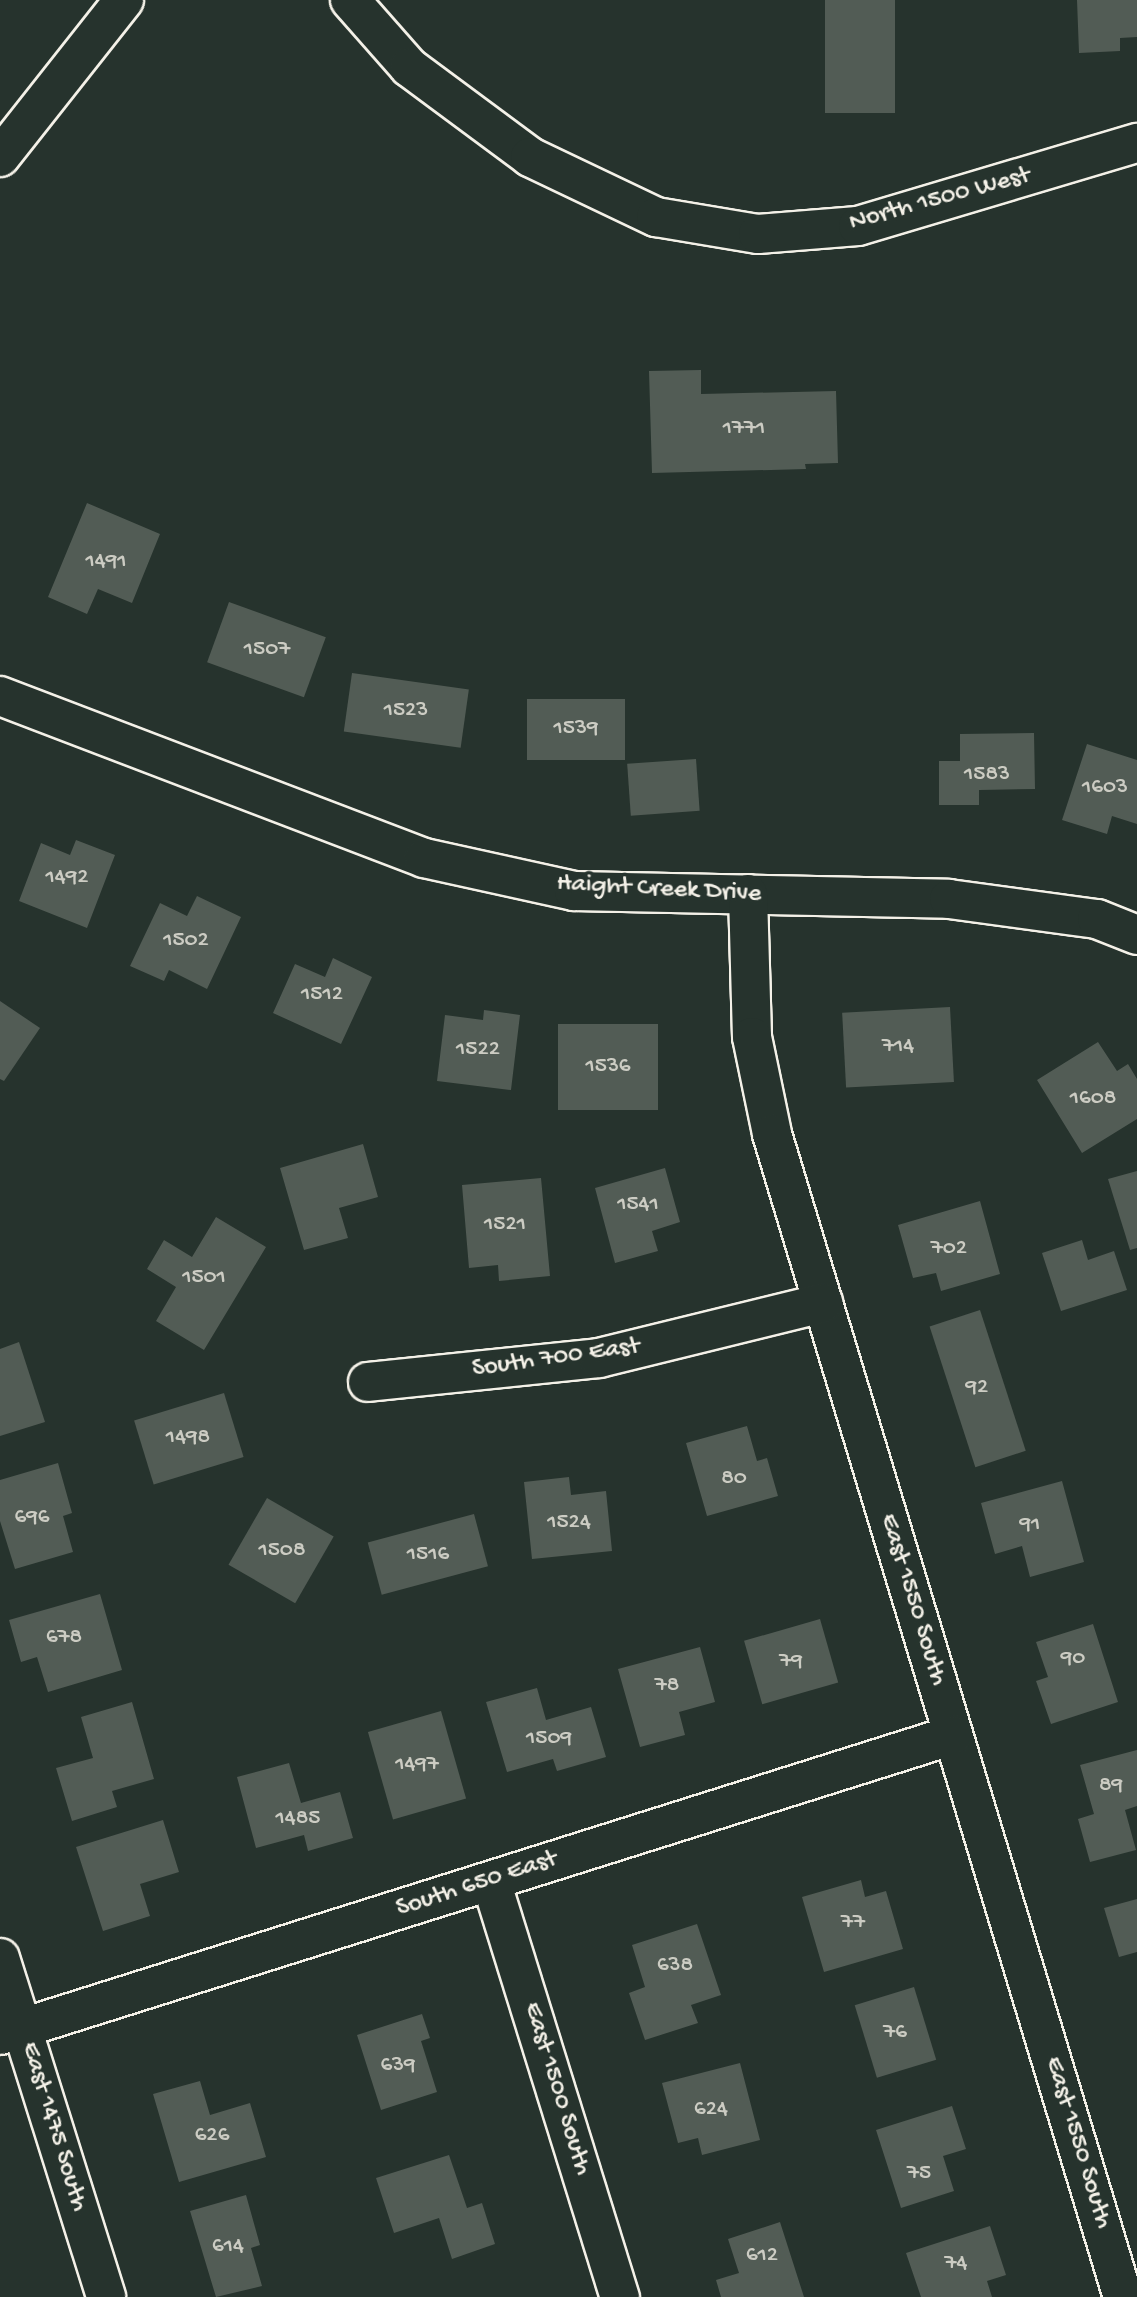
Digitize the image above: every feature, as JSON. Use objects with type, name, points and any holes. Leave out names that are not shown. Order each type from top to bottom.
[{"type":"street","points":[[0,157],[124,0]]},
{"type":"street","name":"North 1500 West","points":[[350,0],[409,66],[530,157],[656,217],[758,234],[858,226],[1137,143]]},
{"type":"street","name":"Haight Creek Drive","points":[[0,696],[424,858],[574,891],[949,899],[1097,919],[1137,935]]},
{"type":"street","name":"East 1550 South","points":[[747,894],[752,1037],[772,1134],[1124,2297]]},
{"type":"street","name":"South 700 East","points":[[368,1382],[599,1358],[823,1303]]},
{"type":"street","name":"South 650 East","points":[[11,2032],[953,1735]]},
{"type":"street","name":"East 1500 South","points":[[491,1881],[620,2297]]},
{"type":"street","name":"East 1475 South","points":[[0,1958],[11,2032],[106,2297]]},
{"type":"building","points":[[825,0],[895,0],[895,113],[825,113]]},
{"type":"building","points":[[1077,0],[1137,0],[1137,37],[1120,38],[1120,51],[1079,53]]},
{"type":"building","points":[[701,370],[701,394],[836,391],[838,463],[805,464],[806,469],[652,473],[649,371]]},
{"type":"building","points":[[87,503],[160,534],[132,603],[98,589],[87,614],[48,597]]},
{"type":"building","points":[[229,602],[326,637],[304,697],[207,662]]},
{"type":"building","points":[[352,673],[469,689],[461,748],[344,731]]},
{"type":"building","points":[[527,699],[625,699],[625,760],[527,760]]},
{"type":"building","points":[[1034,733],[1035,789],[979,790],[979,805],[939,805],[939,761],[960,761],[960,734]]},
{"type":"building","points":[[1087,744],[1137,760],[1137,824],[1112,816],[1107,834],[1062,820]]},
{"type":"building","points":[[696,759],[700,811],[631,816],[627,764]]},
{"type":"building","points":[[76,840],[115,855],[87,928],[19,901],[41,843],[70,855]]},
{"type":"building","points":[[197,896],[241,917],[207,989],[169,970],[164,981],[130,966],[160,903],[187,916]]},
{"type":"building","points":[[333,958],[372,977],[341,1044],[273,1013],[295,964],[325,977]]},
{"type":"building","points":[[0,1001],[40,1028],[4,1081],[0,1079]]},
{"type":"building","points":[[950,1007],[954,1082],[846,1088],[842,1013]]},
{"type":"building","points":[[484,1010],[520,1015],[511,1090],[437,1081],[445,1015],[483,1020]]},
{"type":"building","points":[[558,1024],[658,1024],[658,1110],[558,1110]]},
{"type":"building","points":[[1098,1042],[1117,1071],[1128,1064],[1137,1079],[1137,1119],[1082,1153],[1037,1080]]},
{"type":"building","points":[[363,1144],[378,1197],[339,1208],[348,1238],[304,1250],[280,1168]]},
{"type":"building","points":[[665,1168],[680,1222],[652,1231],[658,1251],[615,1263],[595,1188]]},
{"type":"building","points":[[1137,1171],[1137,1248],[1130,1250],[1108,1179]]},
{"type":"building","points":[[541,1178],[550,1276],[499,1281],[498,1265],[469,1268],[462,1185]]},
{"type":"building","points":[[980,1201],[1000,1274],[941,1291],[936,1273],[913,1278],[898,1225]]},
{"type":"building","points":[[216,1217],[266,1247],[204,1350],[156,1321],[176,1287],[147,1269],[164,1240],[192,1257]]},
{"type":"building","points":[[1082,1240],[1088,1260],[1114,1251],[1127,1290],[1061,1311],[1042,1253]]},
{"type":"building","points":[[980,1310],[1026,1451],[975,1467],[930,1326]]},
{"type":"building","points":[[19,1342],[45,1422],[0,1436],[0,1349]]},
{"type":"building","points":[[224,1393],[244,1457],[154,1485],[134,1420]]},
{"type":"building","points":[[747,1426],[757,1461],[767,1458],[778,1496],[707,1516],[686,1443]]},
{"type":"building","points":[[58,1463],[72,1513],[63,1516],[73,1552],[15,1569],[0,1521],[0,1480]]},
{"type":"building","points":[[569,1477],[571,1495],[606,1491],[612,1551],[532,1559],[524,1482]]},
{"type":"building","points":[[1062,1481],[1084,1562],[1030,1577],[1022,1546],[995,1554],[981,1503]]},
{"type":"building","points":[[267,1498],[334,1536],[295,1603],[228,1565]]},
{"type":"building","points":[[474,1514],[488,1566],[382,1595],[368,1542]]},
{"type":"building","points":[[100,1594],[122,1670],[48,1692],[37,1657],[21,1662],[9,1620]]},
{"type":"building","points":[[820,1619],[838,1682],[762,1704],[744,1641]]},
{"type":"building","points":[[1093,1624],[1118,1702],[1051,1724],[1036,1681],[1048,1677],[1036,1642]]},
{"type":"building","points":[[700,1647],[715,1702],[679,1712],[685,1735],[640,1747],[618,1669]]},
{"type":"building","points":[[537,1688],[546,1720],[591,1707],[606,1757],[557,1771],[553,1759],[507,1772],[486,1702]]},
{"type":"building","points":[[132,1702],[154,1779],[112,1791],[117,1807],[72,1821],[56,1768],[93,1758],[81,1717]]},
{"type":"building","points":[[441,1711],[466,1798],[393,1819],[368,1732]]},
{"type":"building","points":[[1137,1750],[1137,1806],[1125,1810],[1136,1850],[1090,1862],[1078,1819],[1094,1814],[1080,1765]]},
{"type":"building","points":[[289,1763],[301,1803],[340,1792],[353,1838],[308,1851],[304,1835],[256,1848],[237,1777]]},
{"type":"building","points":[[163,1820],[179,1872],[140,1884],[150,1916],[103,1931],[76,1847]]},
{"type":"building","points":[[861,1880],[865,1897],[886,1891],[903,1949],[824,1972],[802,1897]]},
{"type":"building","points":[[1137,1899],[1137,1952],[1119,1957],[1104,1908]]},
{"type":"building","points":[[697,1924],[721,1995],[691,2005],[698,2023],[645,2040],[629,1993],[645,1987],[632,1945]]},
{"type":"building","points":[[914,1987],[936,2060],[877,2078],[855,2005]]},
{"type":"building","points":[[422,2014],[430,2038],[421,2041],[437,2092],[381,2110],[357,2035]]},
{"type":"building","points":[[740,2063],[760,2140],[702,2155],[698,2138],[678,2143],[662,2083]]},
{"type":"building","points":[[200,2081],[210,2115],[250,2103],[266,2157],[179,2182],[153,2094]]},
{"type":"building","points":[[952,2106],[966,2149],[943,2156],[954,2191],[901,2208],[876,2130]]},
{"type":"building","points":[[449,2155],[467,2208],[482,2203],[495,2244],[452,2259],[439,2218],[394,2233],[376,2178]]},
{"type":"building","points":[[246,2195],[260,2245],[251,2248],[262,2286],[216,2297],[190,2211]]},
{"type":"building","points":[[780,2222],[804,2297],[721,2297],[716,2280],[739,2273],[728,2239]]},
{"type":"building","points":[[990,2226],[1006,2275],[987,2281],[992,2297],[921,2297],[906,2253]]}]
